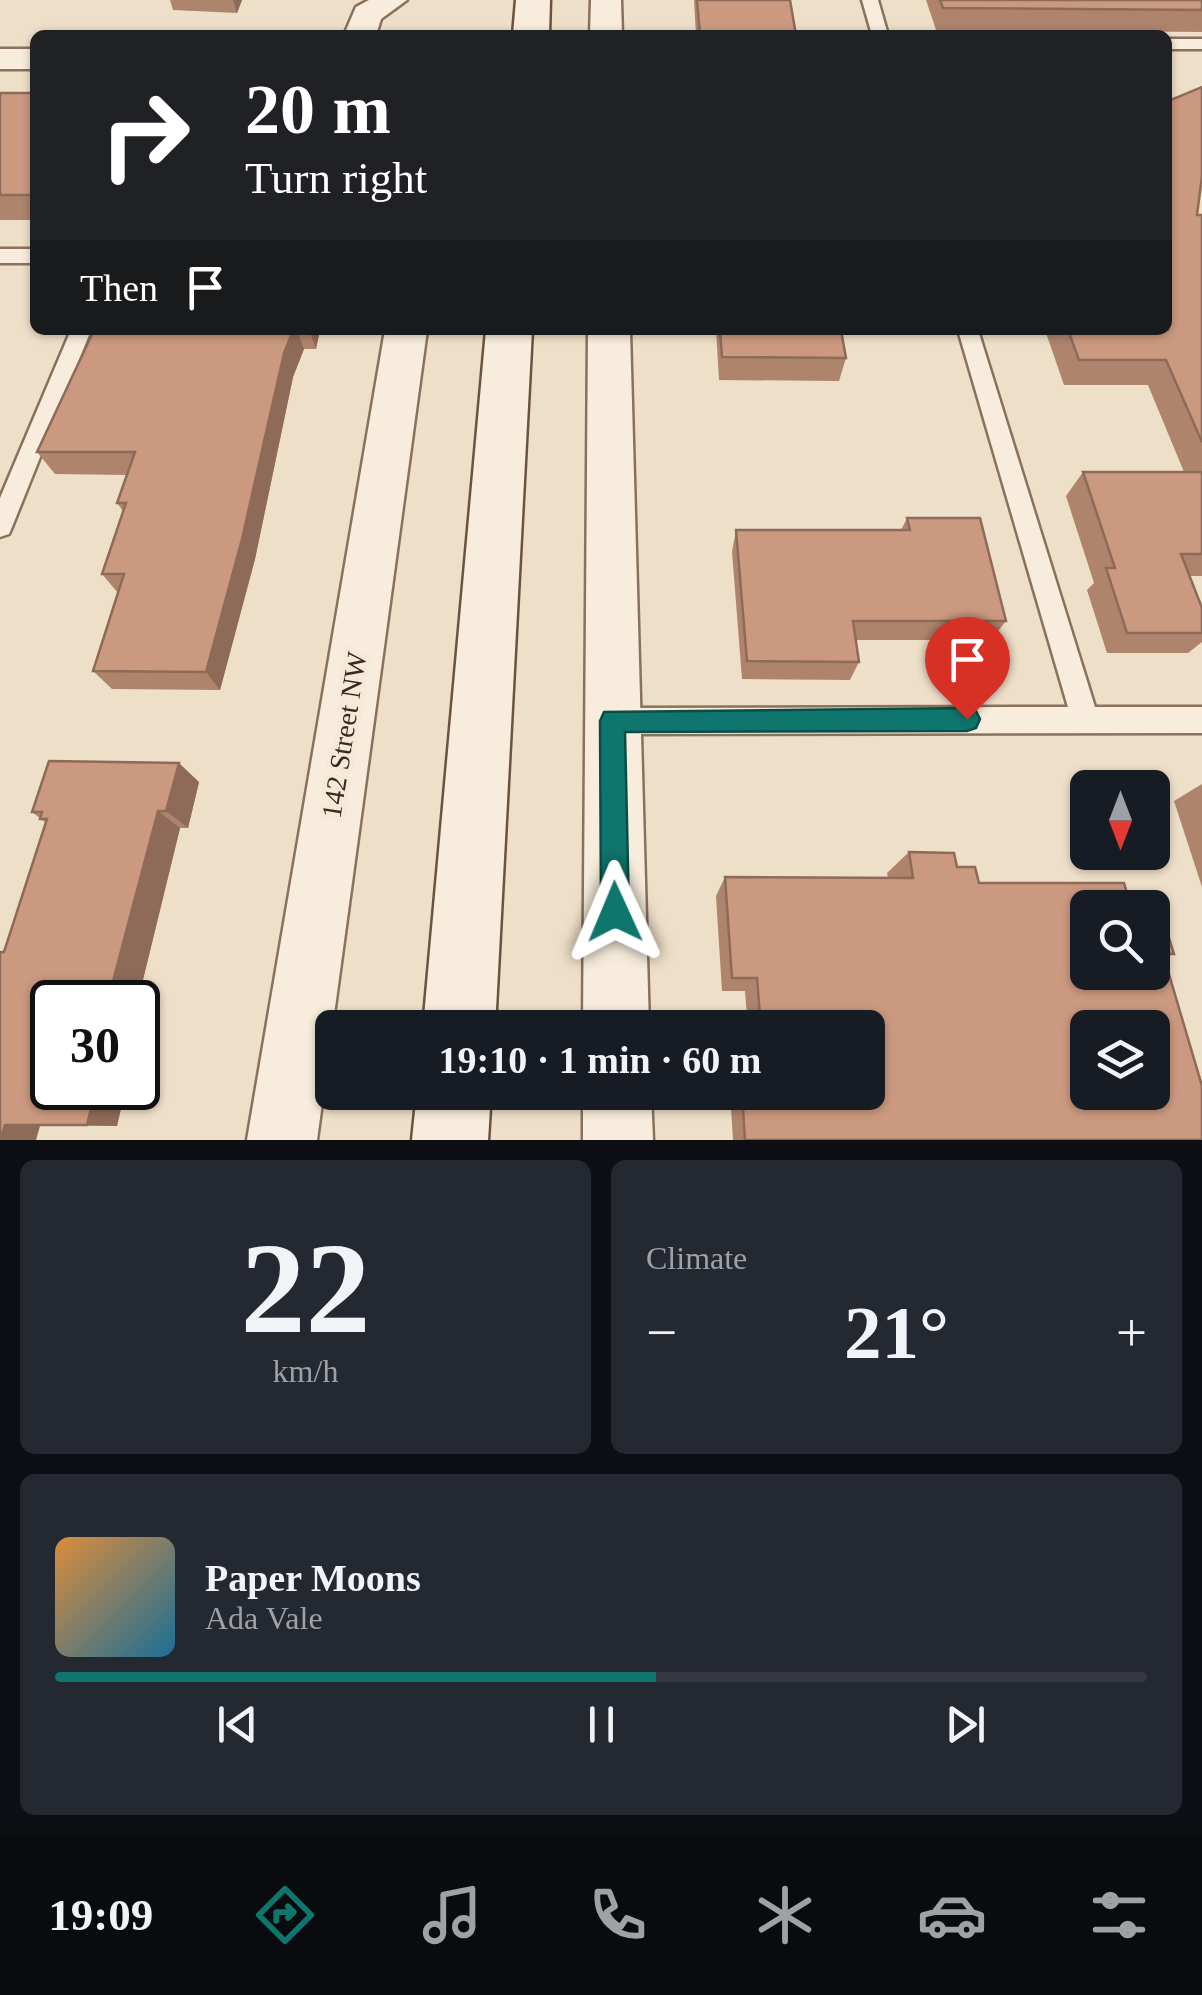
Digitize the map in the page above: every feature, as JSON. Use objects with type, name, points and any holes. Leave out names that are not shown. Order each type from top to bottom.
[{"type":"main road","points":[[531,30],[534,0]]},
{"type":"main road","points":[[460,1010],[510,335]]},
{"type":"main road","points":[[450,1140],[452,1110]]},
{"type":"street","points":[[362,30],[367,14],[392,0]]},
{"type":"street","points":[[606,0],[606,30]]},
{"type":"street","points":[[0,59],[30,59]]},
{"type":"street","name":"142 Street NW","points":[[282,1140],[405,335]]},
{"type":"street","points":[[609,335],[616,1010]]},
{"type":"street","points":[[617,1110],[618,1140]]},
{"type":"lane","points":[[870,0],[879,30]]},
{"type":"lane","points":[[1172,44],[1202,44]]},
{"type":"lane","points":[[0,256],[30,256]]},
{"type":"lane","points":[[0,527],[79,335]]},
{"type":"lane","points":[[970,335],[1086,719]]},
{"type":"lane","points":[[612,721],[1202,720]]},
{"type":"building","points":[[697,0],[790,0],[795,30],[700,30]]},
{"type":"building","points":[[940,0],[1202,0],[1202,10],[943,8]]},
{"type":"building","points":[[1202,87],[1202,176],[1197,215],[1202,215],[1202,442],[1166,360],[1079,360],[1070,335],[1172,335],[1172,99]]},
{"type":"building","points":[[0,93],[30,93],[30,195],[0,195]]},
{"type":"building","points":[[92,335],[291,335],[206,672],[93,671],[124,574],[102,574],[126,503],[117,503],[135,452],[37,452]]},
{"type":"building","points":[[720,335],[842,335],[846,358],[722,357]]},
{"type":"building","points":[[1083,472],[1202,472],[1202,554],[1181,554],[1202,608],[1202,633],[1127,633],[1106,568],[1115,568]]},
{"type":"building","points":[[907,518],[980,518],[1006,621],[853,621],[859,662],[747,661],[736,530],[910,530]]},
{"type":"building","points":[[49,761],[179,763],[166,811],[158,811],[113,980],[30,980],[30,1110],[91,1110],[87,1125],[5,1125],[0,1140],[0,952],[4,952],[47,819],[40,819],[42,812],[32,812]]},
{"type":"building","points":[[909,852],[954,853],[957,867],[975,867],[979,883],[1124,883],[1126,890],[1070,890],[1070,990],[1170,990],[1170,978],[1202,1086],[1202,1140],[745,1140],[743,1110],[885,1110],[885,1010],[760,1010],[757,978],[732,978],[725,877],[913,878]]},
{"type":"route","points":[[615,912],[612,721],[967,719]]}]
